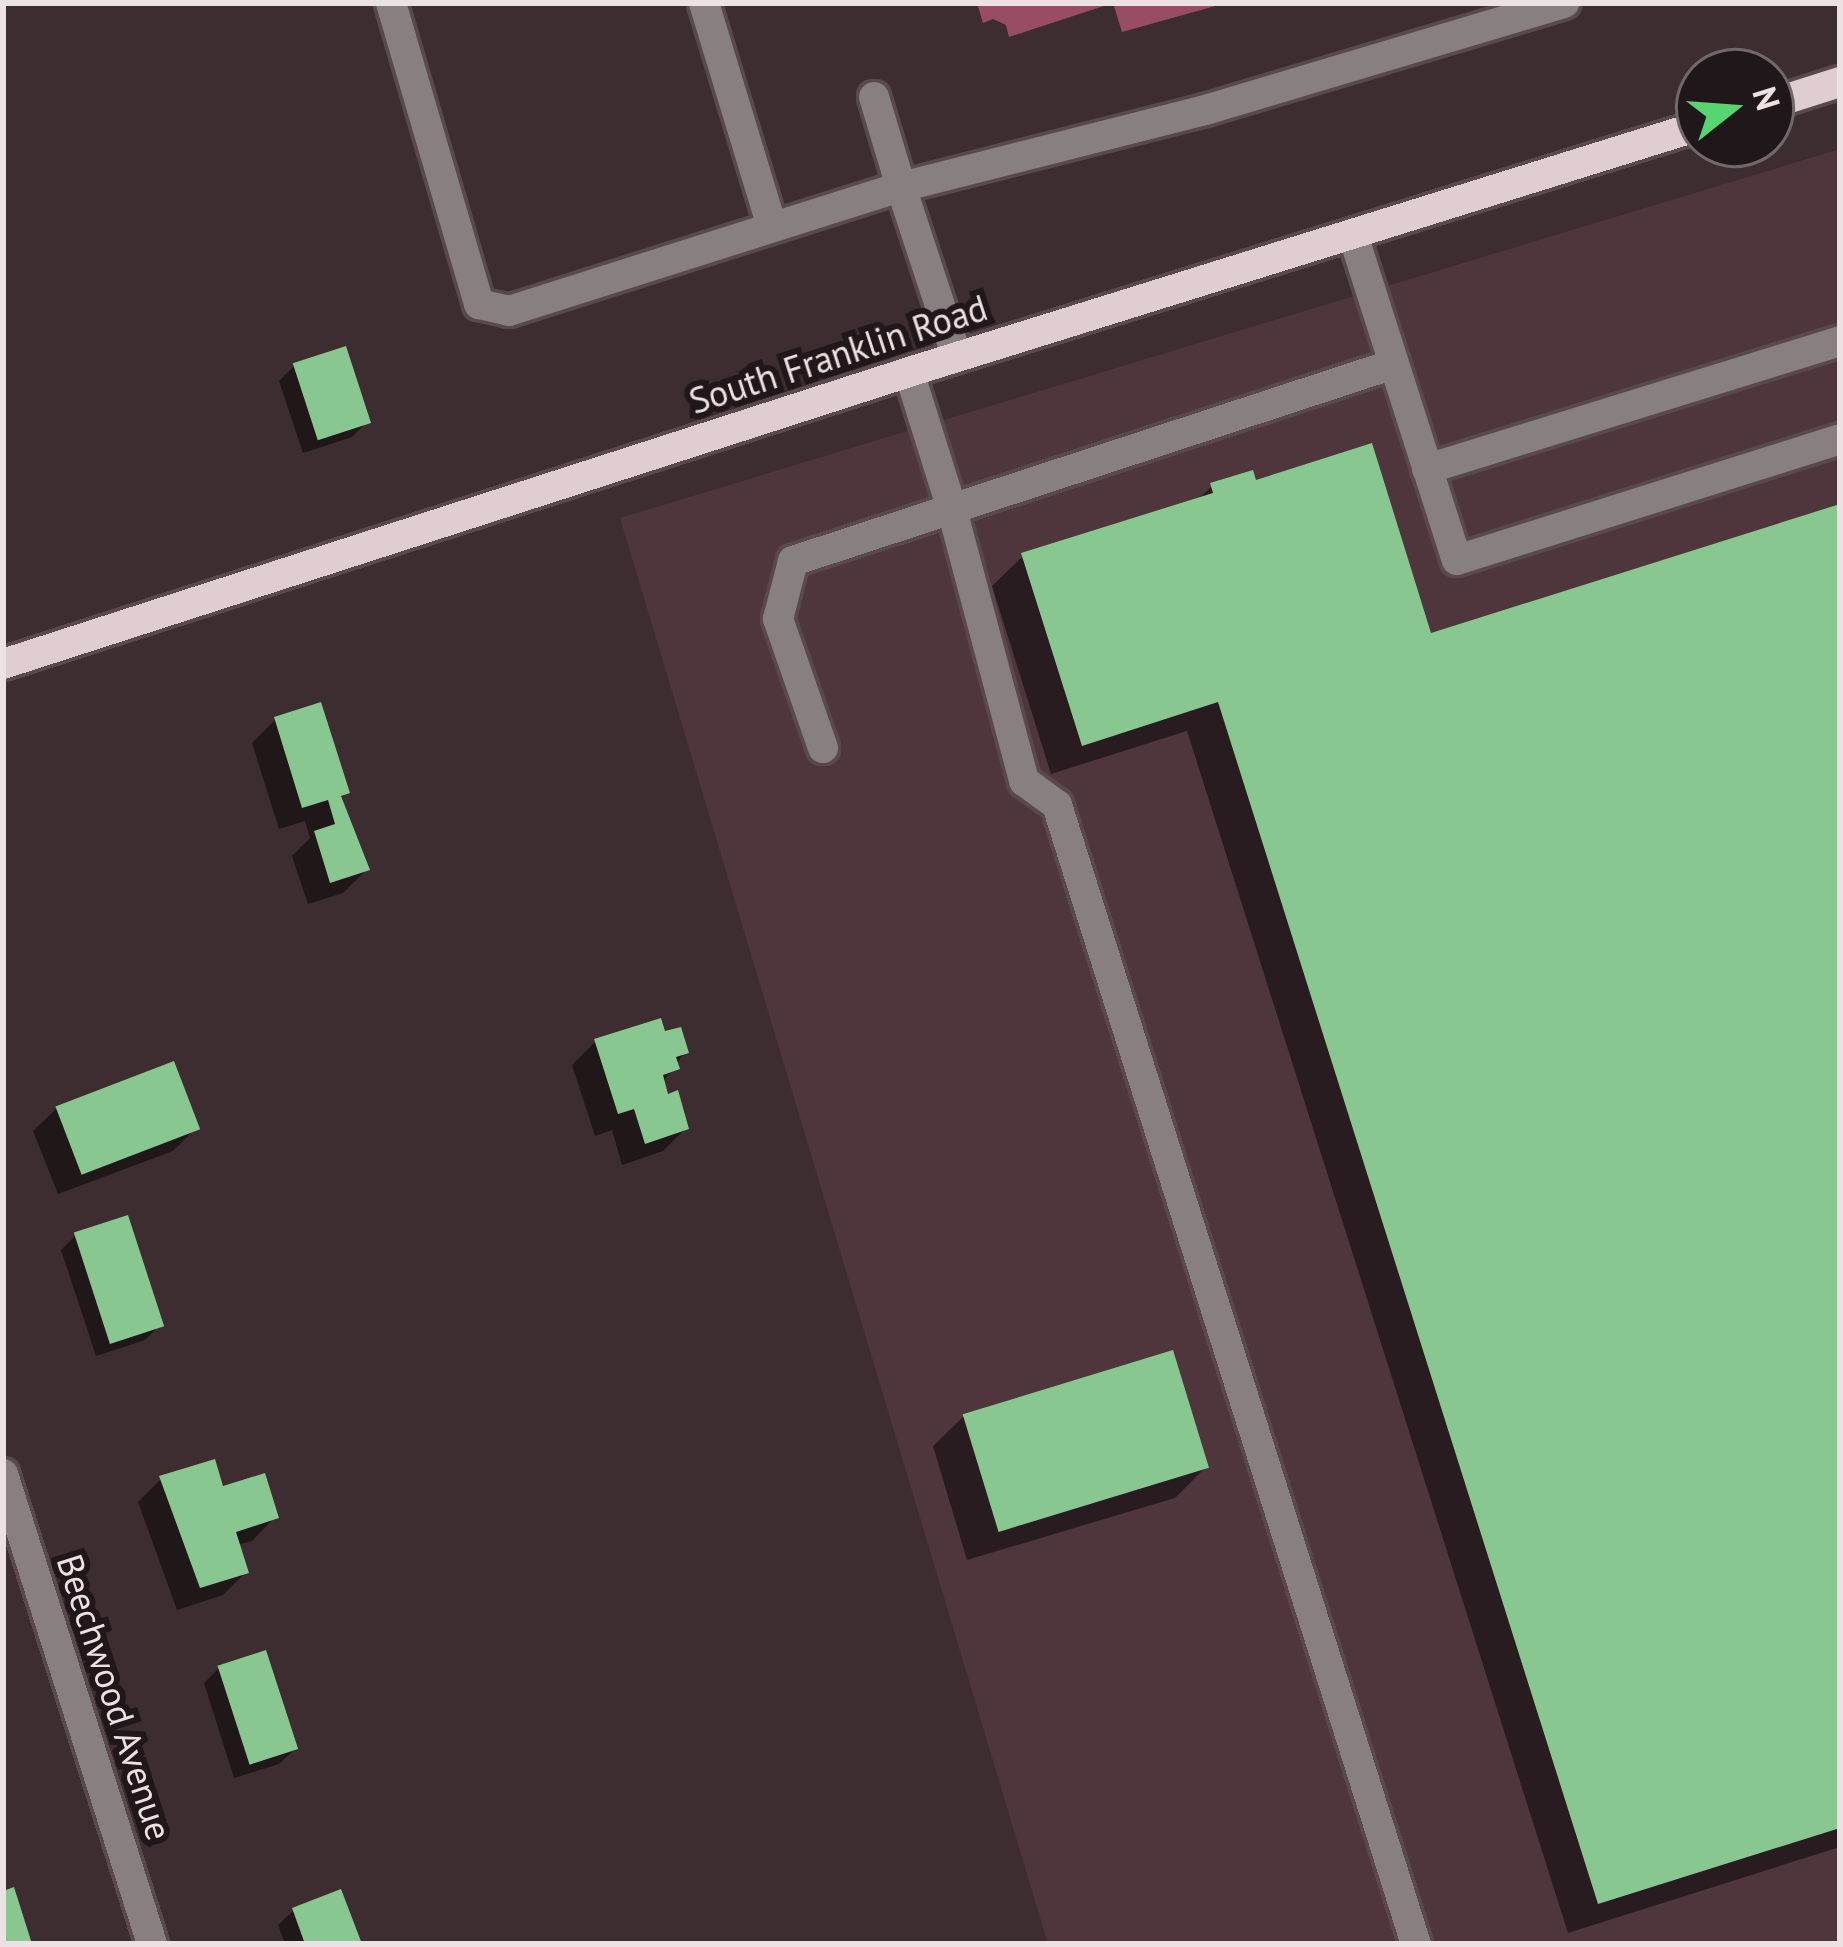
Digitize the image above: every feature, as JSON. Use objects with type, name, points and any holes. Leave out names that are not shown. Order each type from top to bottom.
[{"type":"main road","points":[[1795,96],[1840,82]]},
{"type":"main road","name":"South Franklin Road","points":[[3,664],[909,372],[1675,134]]},
{"type":"street","points":[[391,3],[479,304],[509,311],[772,224],[1205,110],[1564,3]]},
{"type":"street","points":[[704,3],[772,224]]},
{"type":"street","points":[[874,97],[957,357]]},
{"type":"street","points":[[1352,235],[1456,560],[1840,439]]},
{"type":"street","points":[[1427,469],[1840,340]]},
{"type":"street","points":[[823,748],[778,619],[793,561],[1394,364]]},
{"type":"street","points":[[909,372],[951,506],[1024,781],[1057,806],[1416,1944]]},
{"type":"street","name":"Beechwood Avenue","points":[[3,1474],[152,1944]]},
{"type":"shaded area","points":[[977,3],[1113,3],[1009,37],[1006,25],[993,19],[983,23]]},
{"type":"shaded area","points":[[1113,3],[1226,3],[1122,32]]},
{"type":"shaded area","points":[[1840,149],[1840,1944],[1048,1944],[620,518],[1777,168],[1795,168],[1795,163]]},
{"type":"building","points":[[346,346],[371,423],[318,440],[293,363]]},
{"type":"building","points":[[1372,443],[1431,633],[1840,504],[1840,1828],[1598,1904],[1218,702],[1082,746],[1021,553],[1213,493],[1210,483],[1253,470],[1256,480]]},
{"type":"building","points":[[321,702],[350,793],[341,796],[370,870],[330,883],[314,831],[335,824],[328,800],[302,808],[274,717]]},
{"type":"building","points":[[661,1018],[665,1031],[681,1027],[689,1053],[676,1057],[680,1069],[663,1075],[668,1094],[678,1090],[689,1129],[645,1144],[634,1109],[618,1114],[594,1039]]},
{"type":"building","points":[[174,1061],[200,1129],[82,1175],[55,1107]]},
{"type":"building","points":[[128,1215],[164,1326],[110,1344],[74,1233]]},
{"type":"building","points":[[1173,1350],[1209,1468],[999,1532],[963,1414]]},
{"type":"building","points":[[215,1459],[223,1486],[265,1473],[279,1518],[236,1532],[249,1573],[200,1588],[159,1476]]},
{"type":"building","points":[[266,1650],[298,1749],[250,1765],[217,1666]]},
{"type":"building","points":[[14,1887],[32,1944],[3,1944],[3,1891]]},
{"type":"building","points":[[341,1889],[362,1944],[305,1944],[292,1908]]}]
